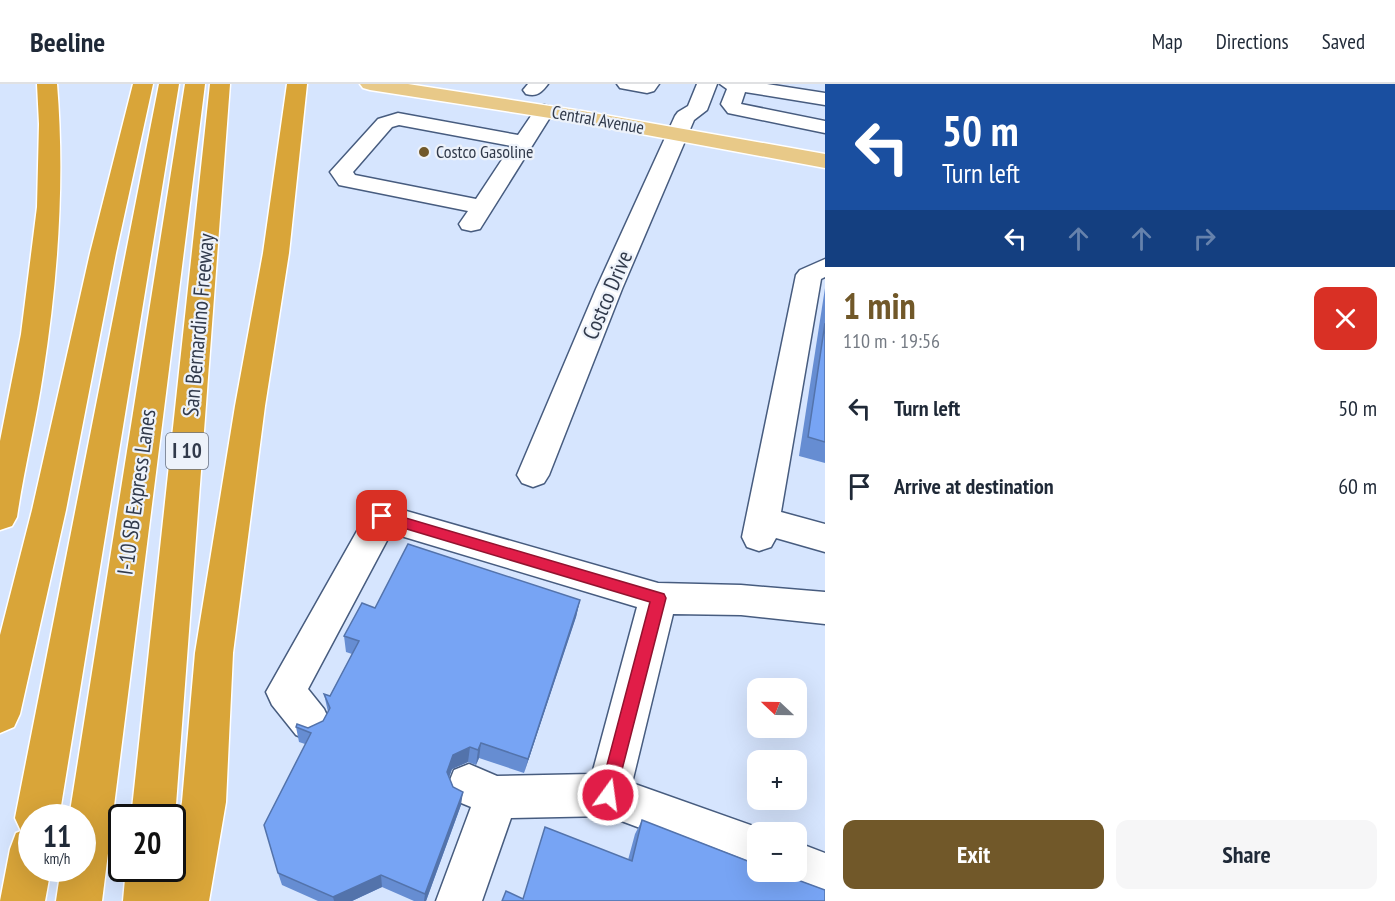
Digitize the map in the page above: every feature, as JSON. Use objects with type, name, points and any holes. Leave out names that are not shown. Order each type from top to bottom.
[{"type":"highway","points":[[0,517],[22,414],[40,288],[51,153],[47,84]]},
{"type":"highway","points":[[0,714],[49,510],[103,253],[143,84]]},
{"type":"highway","name":"I-10 SB Express Lanes","points":[[40,804],[169,84]]},
{"type":"highway","name":"I-10 SB Express Lanes","points":[[80,901],[195,84]]},
{"type":"highway","name":"San Bernardino Freeway","points":[[154,804],[220,84]]},
{"type":"highway","points":[[186,901],[204,802],[214,653],[226,564],[264,316],[276,254],[297,84]]},
{"type":"highway","points":[[22,901],[26,882]]},
{"type":"highway","points":[[146,901],[148,882]]},
{"type":"main road","name":"Central Avenue","points":[[370,84],[544,111],[825,141]]},
{"type":"main road","name":"Central Avenue","points":[[512,86],[536,87],[825,161]]},
{"type":"lane","points":[[627,84],[647,87],[649,84]]},
{"type":"lane","name":"Costco Drive","points":[[533,475],[606,295],[682,125],[697,110],[707,84]]},
{"type":"lane","points":[[820,84],[825,85]]},
{"type":"lane","points":[[825,99],[734,85],[731,104],[735,109],[825,127]]},
{"type":"lane","points":[[681,93],[675,106],[682,125]]},
{"type":"lane","points":[[525,142],[398,119],[385,123],[341,172],[347,180],[476,215],[525,142],[544,111]]},
{"type":"lane","points":[[825,267],[809,275],[761,529],[825,538]]},
{"type":"lane","points":[[310,722],[286,692],[382,516],[658,598],[741,600],[825,608]]},
{"type":"lane","points":[[608,795],[658,598]]},
{"type":"lane","points":[[459,901],[483,791],[608,795],[747,846]]},
{"type":"lane","points":[[807,869],[825,876]]},
{"type":"building","points":[[825,323],[825,442],[808,437]]},
{"type":"building","points":[[408,544],[580,600],[528,759],[481,743],[478,750],[470,747],[453,755],[447,772],[453,787],[463,792],[425,894],[381,875],[333,897],[278,873],[264,825],[311,733],[296,727],[297,724],[308,728],[323,721],[330,708],[324,694],[330,696],[359,641],[344,636],[362,603],[375,608]]},
{"type":"building","points":[[642,820],[747,861],[747,882],[803,882],[825,890],[825,901],[502,901],[506,891],[523,899],[545,827],[632,861]]},
{"type":"place","name":"Costco Gasoline","points":[[424,152]]},
{"type":"route","points":[[382,516],[658,598],[608,795]]}]
